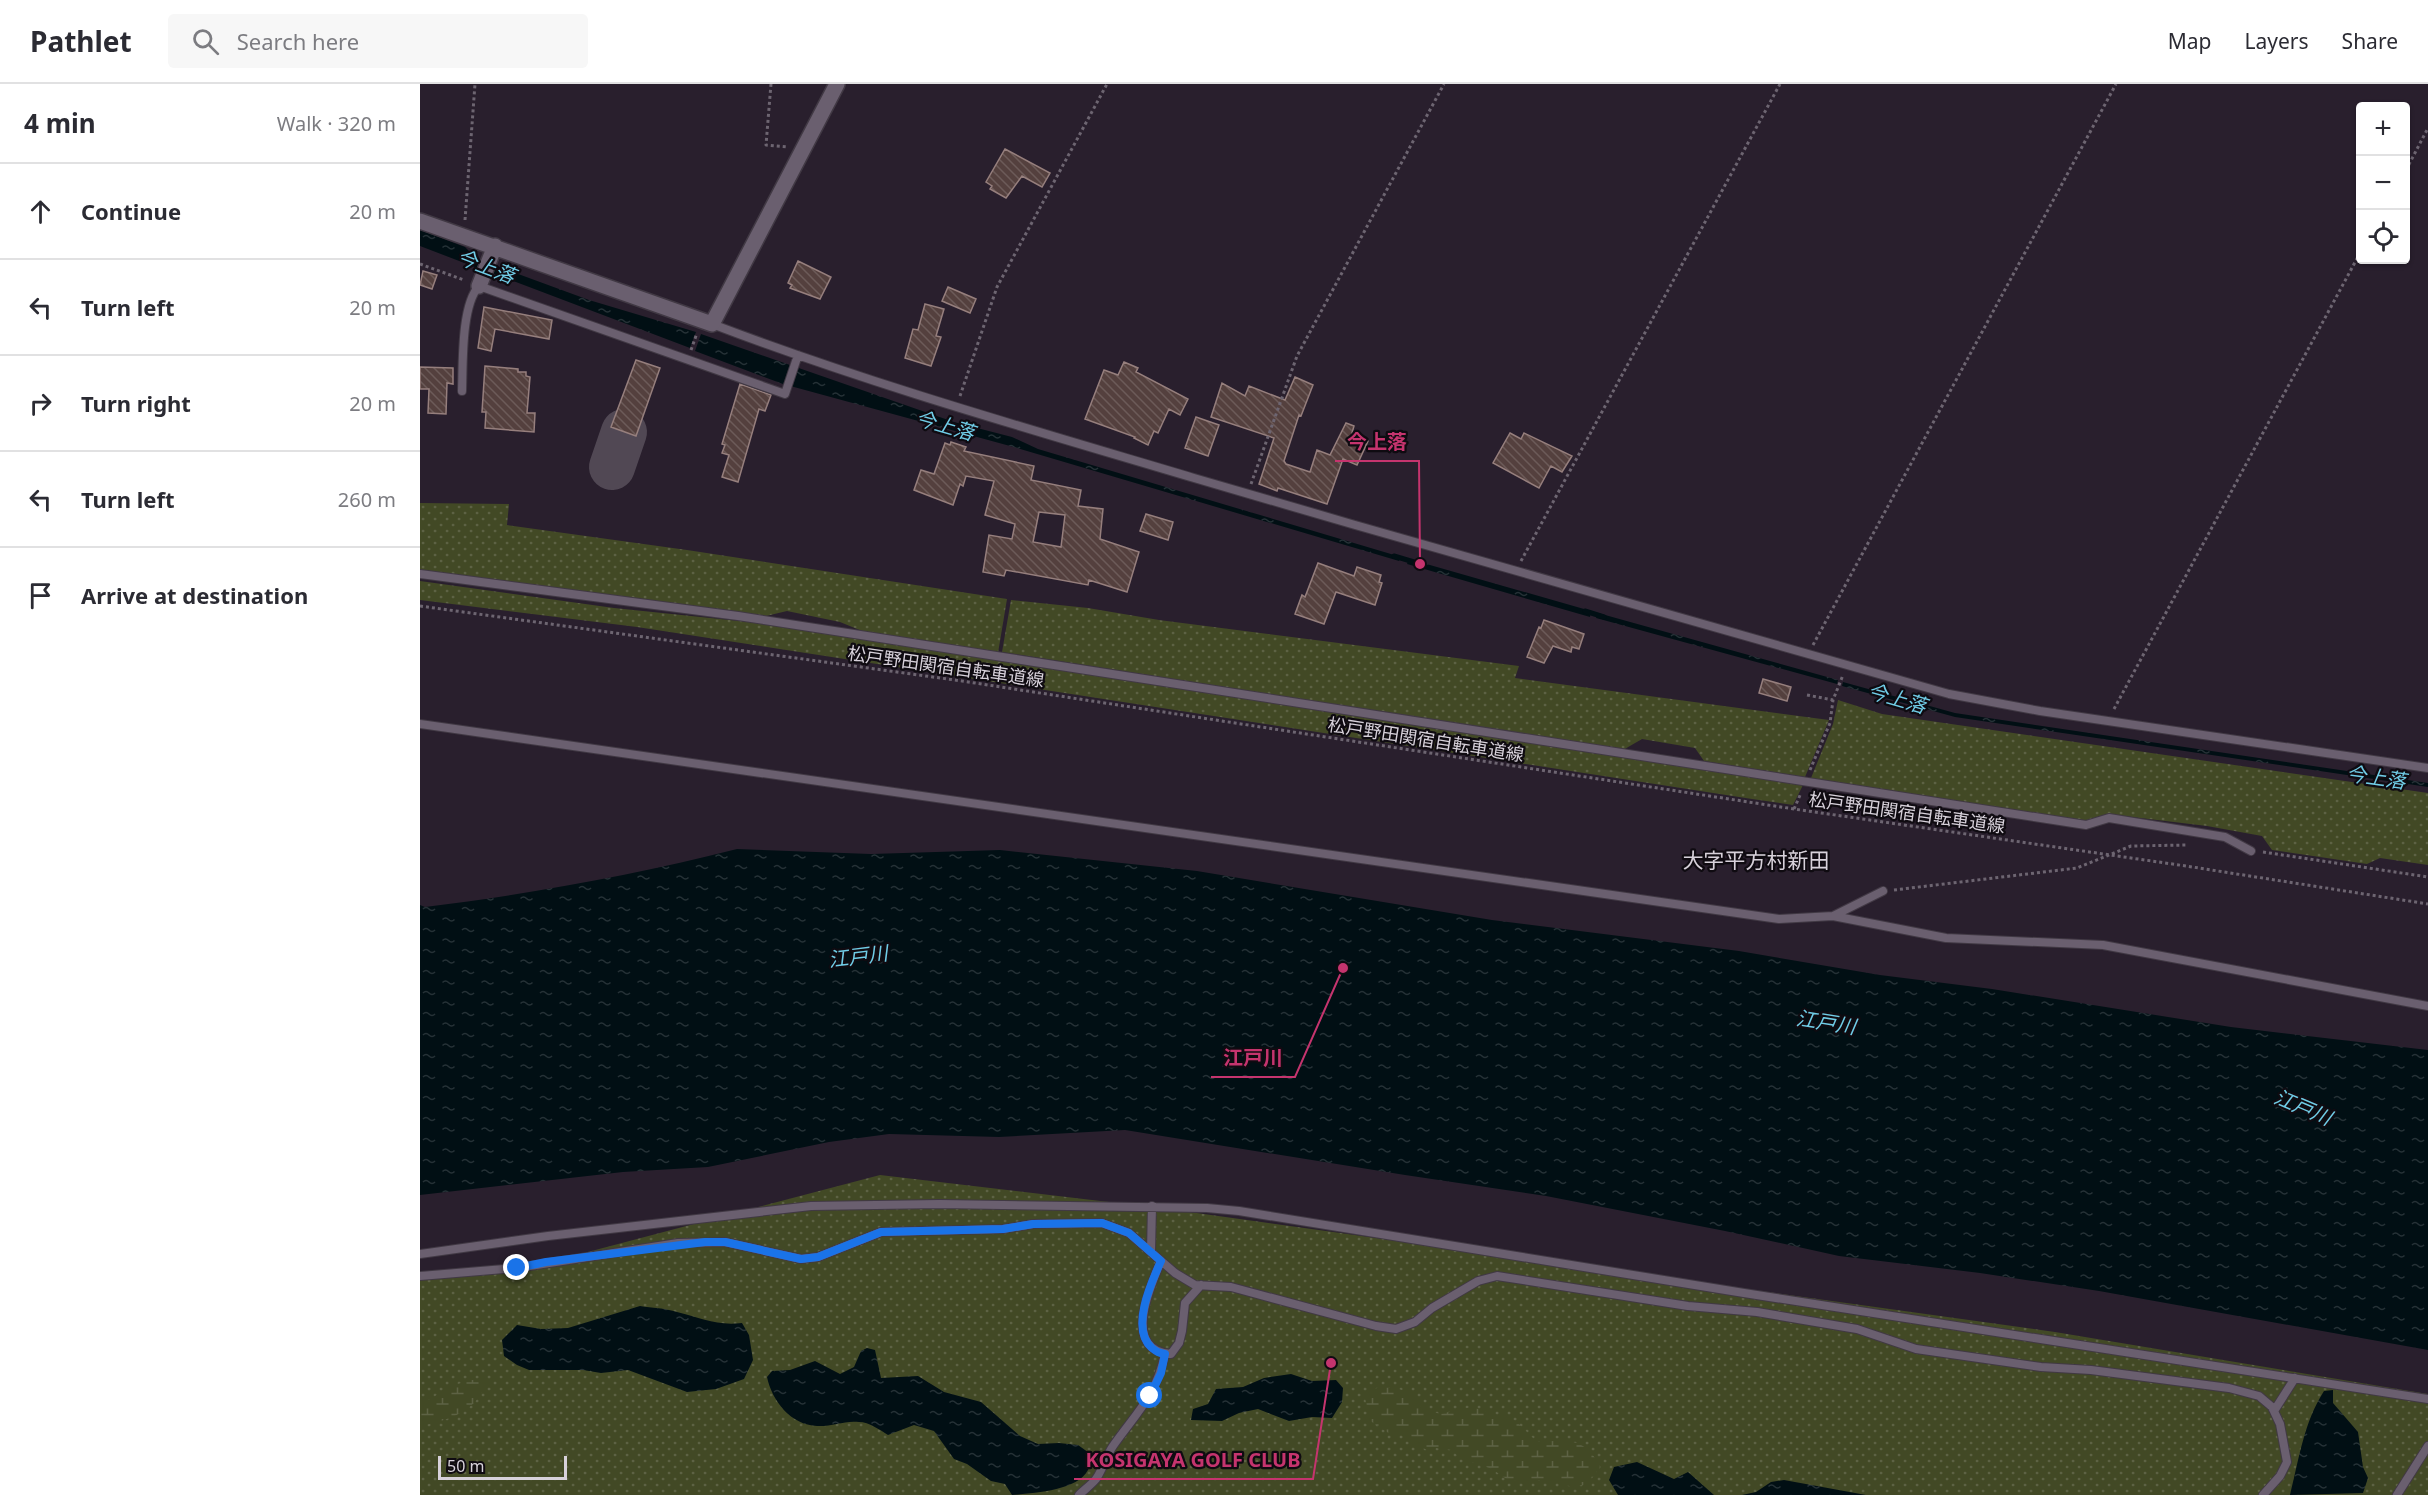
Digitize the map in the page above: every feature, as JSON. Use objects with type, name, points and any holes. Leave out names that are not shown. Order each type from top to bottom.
[{"type":"street","points":[[420,221],[493,252],[707,322],[837,84]]},
{"type":"street","points":[[482,281],[493,252]]},
{"type":"lane","points":[[462,391],[462,347],[472,294],[482,281],[687,360],[785,394],[797,357]]},
{"type":"lane","points":[[707,322],[797,357],[1247,494],[1979,701],[2428,768]]},
{"type":"lane","points":[[420,574],[738,616],[2086,825],[2109,818],[2225,837],[2251,851]]},
{"type":"lane","points":[[420,724],[1779,919],[1833,916],[1946,938],[2103,945],[2428,1006]]},
{"type":"lane","points":[[1833,916],[1883,891]]},
{"type":"lane","points":[[420,1254],[812,1206],[940,1204],[1152,1206],[1239,1211],[1732,1291],[2428,1399]]},
{"type":"lane","points":[[1150,1251],[1152,1206]]},
{"type":"lane","points":[[420,1276],[517,1268],[557,1260],[705,1242],[725,1242],[801,1259],[818,1257],[881,1232],[1003,1229],[1033,1224],[1102,1223],[1129,1233],[1161,1261],[1195,1285],[1231,1287],[1396,1329],[1415,1322],[1432,1308],[1478,1281],[1497,1276],[1688,1306],[1757,1312],[1846,1327],[1916,1349],[2041,1367],[2091,1370],[2229,1388],[2259,1396],[2274,1411],[2280,1424],[2287,1462],[2280,1476],[2263,1495]]},
{"type":"lane","points":[[1161,1261],[1151,1284],[1141,1321],[1147,1344],[1159,1353],[1171,1354],[1179,1343],[1185,1303],[1200,1285]]},
{"type":"lane","points":[[1079,1495],[1096,1479],[1113,1446],[1131,1426],[1150,1396],[1161,1373],[1165,1354]]},
{"type":"lane","points":[[2274,1411],[2295,1378]]},
{"type":"lane","points":[[2397,1495],[2428,1446]]},
{"type":"path","points":[[467,223],[465,219],[475,84]]},
{"type":"path","points":[[771,84],[766,145],[803,149]]},
{"type":"path","points":[[956,406],[998,287],[1107,84]]},
{"type":"path","points":[[1247,494],[1297,356],[1444,84]]},
{"type":"path","points":[[1516,571],[1780,84]]},
{"type":"path","points":[[1808,654],[2116,84]]},
{"type":"path","points":[[2410,162],[2428,128]]},
{"type":"path","points":[[2107,721],[2356,262]]},
{"type":"path","points":[[420,264],[482,281]]},
{"type":"path","points":[[687,360],[707,322]]},
{"type":"path","name":"松戸野田関宿自転車道線","points":[[420,606],[962,681],[2428,904]]},
{"type":"path","points":[[1794,809],[1830,723],[1833,700],[1844,673]]},
{"type":"path","points":[[1807,695],[1833,700]]},
{"type":"path","points":[[1883,891],[2077,868],[2131,846],[2190,845]]},
{"type":"path","points":[[2251,851],[2428,877]]},
{"type":"green space","points":[[420,503],[509,504],[507,525],[1007,599],[998,653],[862,631],[840,622],[787,611],[766,616],[658,604],[420,571]]},
{"type":"green space","points":[[420,581],[614,608],[749,622],[1803,785],[1793,805],[1752,799],[637,627],[420,600]]},
{"type":"green space","points":[[1011,600],[1088,608],[1159,620],[1519,666],[1515,678],[1829,720],[1805,777],[1704,761],[1695,748],[1642,739],[1623,750],[1002,652]]},
{"type":"green space","points":[[1838,700],[1882,714],[2428,793],[2428,865],[2380,858],[2367,864],[2272,850],[2262,836],[2207,826],[2107,814],[2086,821],[1811,778],[1833,724]]},
{"type":"green space","points":[[880,1175],[1168,1209],[2055,1332],[2428,1394],[2428,1495],[420,1495],[420,1274],[546,1263]]},
{"type":"green space","points":[[471,1380],[486,1380],[483,1391],[470,1407],[441,1421],[420,1426],[420,1402],[431,1399],[448,1387]]},
{"type":"green space","points":[[1378,1387],[1409,1393],[1422,1408],[1440,1414],[1472,1407],[1516,1421],[1537,1442],[1566,1441],[1581,1445],[1588,1450],[1600,1467],[1588,1484],[1572,1487],[1557,1482],[1508,1480],[1492,1469],[1460,1458],[1452,1450],[1436,1448],[1429,1451],[1402,1435],[1390,1434],[1369,1420],[1365,1397]]},
{"type":"water","points":[[420,230],[465,247],[476,258],[483,260],[480,269],[420,246]]},
{"type":"water","points":[[494,265],[589,300],[696,332],[690,348],[492,273]]},
{"type":"water","points":[[701,334],[954,422],[1012,437],[1038,449],[1401,557],[1399,561],[1010,446],[783,384],[695,351]]},
{"type":"water","points":[[1409,559],[1591,611],[1590,617],[1407,564]]},
{"type":"water","points":[[1598,613],[1838,680],[1837,684],[1596,618]]},
{"type":"water","points":[[1843,682],[1955,713],[2428,783],[2428,787],[1955,717],[1842,686]]},
{"type":"water","points":[[737,849],[871,854],[1000,850],[1197,871],[1492,920],[1739,951],[1880,975],[1992,989],[2231,1027],[2428,1050],[2428,1350],[2099,1291],[1980,1273],[1839,1256],[1546,1196],[1125,1130],[999,1137],[889,1134],[829,1142],[708,1167],[623,1172],[420,1195],[420,905],[425,907],[543,890]]},
{"type":"water","points":[[640,1306],[717,1322],[742,1323],[749,1335],[753,1360],[744,1379],[716,1389],[687,1392],[628,1370],[601,1373],[583,1370],[529,1370],[504,1356],[502,1340],[517,1325],[541,1329],[568,1328]]},
{"type":"water","points":[[867,1348],[875,1350],[881,1378],[918,1376],[944,1392],[981,1402],[1020,1436],[1038,1444],[1078,1445],[1092,1455],[1088,1470],[1082,1477],[1065,1487],[1012,1495],[1005,1484],[991,1481],[967,1464],[954,1459],[934,1431],[914,1425],[888,1435],[863,1422],[808,1425],[784,1410],[773,1395],[767,1377],[772,1371],[790,1370],[815,1361],[840,1374],[854,1367],[861,1351]]},
{"type":"water","points":[[1291,1374],[1312,1381],[1336,1380],[1343,1388],[1342,1402],[1332,1418],[1312,1417],[1289,1421],[1258,1409],[1239,1413],[1222,1421],[1191,1420],[1193,1409],[1208,1404],[1216,1389],[1243,1387],[1264,1378]]},
{"type":"water","points":[[2333,1390],[2333,1403],[2358,1432],[2363,1467],[2368,1478],[2363,1493],[2290,1495],[2312,1415],[2324,1391]]},
{"type":"water","points":[[1637,1462],[1674,1479],[1688,1472],[1714,1495],[1618,1495],[1609,1480],[1614,1467]]},
{"type":"water","points":[[1784,1480],[1866,1495],[1742,1495],[1756,1492],[1771,1482]]},
{"type":"building","points":[[1005,149],[1050,173],[1042,187],[1022,176],[1006,198],[990,189],[992,186],[986,182]]},
{"type":"building","points":[[798,261],[831,277],[820,299],[790,288],[792,285],[788,283]]},
{"type":"building","points":[[423,271],[437,275],[432,289],[420,285]]},
{"type":"building","points":[[948,287],[976,299],[970,313],[942,301]]},
{"type":"building","points":[[925,304],[944,309],[936,336],[941,337],[931,366],[905,358],[913,329],[918,330]]},
{"type":"building","points":[[484,307],[552,320],[549,339],[495,329],[491,351],[478,348]]},
{"type":"building","points":[[636,360],[660,368],[636,436],[611,427]]},
{"type":"building","points":[[1124,362],[1138,368],[1136,372],[1188,399],[1180,415],[1169,409],[1158,433],[1154,431],[1148,445],[1135,437],[1085,419],[1104,370],[1118,375]]},
{"type":"building","points":[[485,366],[518,369],[518,372],[526,372],[526,376],[530,377],[527,413],[535,413],[534,432],[485,428],[486,412],[482,412]]},
{"type":"building","points":[[420,367],[453,368],[453,384],[447,383],[446,414],[428,413],[429,389],[420,389]]},
{"type":"building","points":[[1295,377],[1313,385],[1301,416],[1299,415],[1284,461],[1286,464],[1310,472],[1317,450],[1330,455],[1346,423],[1354,426],[1352,433],[1368,441],[1357,465],[1343,459],[1327,504],[1259,484],[1274,438],[1211,417],[1222,383],[1245,396],[1249,386],[1285,400]]},
{"type":"building","points":[[740,384],[771,395],[765,411],[759,409],[738,482],[722,477],[729,455],[722,453],[725,445],[722,444]]},
{"type":"building","points":[[1196,417],[1219,425],[1208,456],[1185,448]]},
{"type":"building","points":[[1510,433],[1521,439],[1524,433],[1572,456],[1562,472],[1551,466],[1539,488],[1493,463]]},
{"type":"building","points":[[951,442],[966,447],[964,451],[1034,466],[1031,480],[1081,490],[1078,506],[1103,509],[1100,539],[1139,552],[1127,592],[1089,580],[1088,585],[1006,570],[1004,576],[983,572],[989,535],[1012,539],[1015,524],[985,515],[994,481],[966,476],[963,486],[960,484],[953,505],[914,490],[921,470],[934,474],[945,443],[950,445]],"holes":[[[1039,512],[1065,515],[1061,547],[1033,542]]]},
{"type":"building","points":[[1146,514],[1173,522],[1168,540],[1140,531]]},
{"type":"building","points":[[1318,563],[1354,576],[1357,567],[1381,575],[1379,582],[1382,583],[1375,605],[1336,592],[1324,624],[1295,614],[1302,595],[1305,597]]},
{"type":"building","points":[[1544,620],[1584,634],[1579,649],[1572,647],[1571,652],[1553,646],[1544,663],[1527,657]]},
{"type":"building","points":[[1763,679],[1791,687],[1787,701],[1759,693]]},
{"type":"waterway","name":"今上落","points":[[1394,556],[1414,562]]},
{"type":"waterway","name":"今上落","points":[[1585,611],[1604,617]]},
{"type":"taxiway","points":[[612,467],[624,432]]},
{"type":"place","name":"今上落","points":[[1420,564]]},
{"type":"place","name":"江戸川","points":[[1343,968]]},
{"type":"place","name":"KOSIGAYA GOLF CLUB","points":[[1331,1363]]},
{"type":"district","name":"大字平方村新田","points":[[1756,860]]},
{"type":"route","points":[[517,1268],[546,1262],[705,1242],[725,1242],[801,1259],[818,1257],[881,1232],[1003,1229],[1033,1224],[1102,1223],[1129,1233],[1161,1261],[1151,1284],[1141,1321],[1147,1344],[1159,1353],[1165,1354],[1161,1373],[1150,1396]]}]
